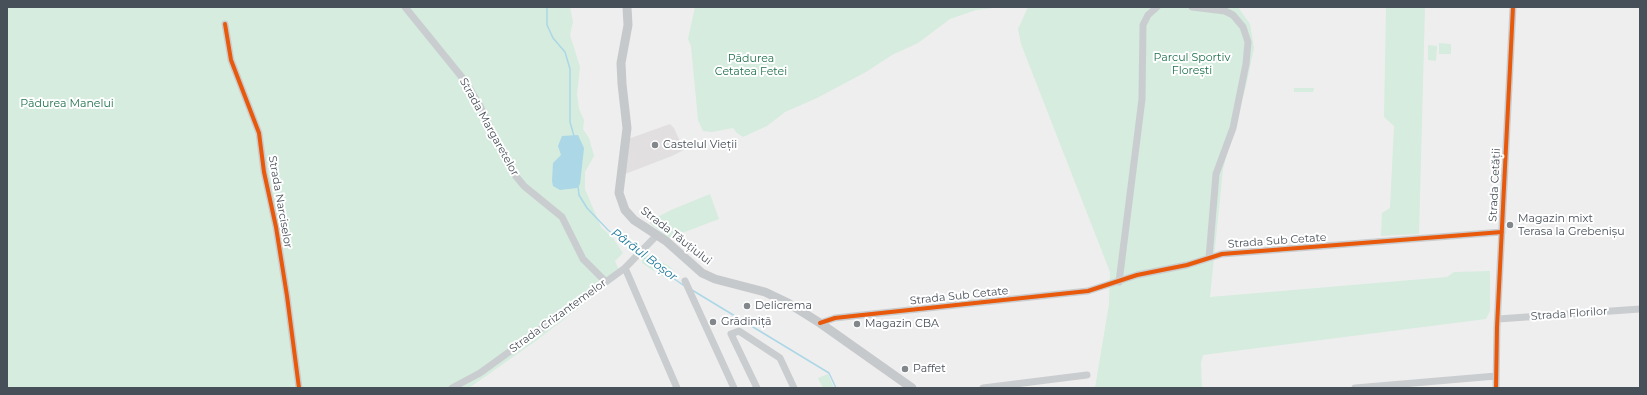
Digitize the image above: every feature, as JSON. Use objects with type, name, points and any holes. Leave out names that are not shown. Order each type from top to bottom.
[{"type":"main road","name":"Strada Tăuțiului","points":[[627,7],[628,25],[622,68],[627,128],[619,198],[629,214],[656,238],[707,276],[776,296],[820,323],[912,388]]},
{"type":"street","name":"Strada Margaretelor","points":[[405,7],[466,81],[515,175],[524,186],[562,218],[583,259],[605,281]]},
{"type":"street","points":[[1119,282],[1142,100],[1143,26],[1148,15],[1157,7]]},
{"type":"street","points":[[1192,7],[1225,11],[1233,15],[1243,27],[1248,42],[1246,64],[1232,128],[1216,174],[1209,258]]},
{"type":"street","name":"Strada Cetății","points":[[1496,388],[1513,7]]},
{"type":"street","name":"Strada Narciselor","points":[[225,24],[231,60],[259,133],[264,172],[276,227],[287,296],[299,388]]},
{"type":"street","name":"Strada Sub Cetate","points":[[820,323],[835,318],[1088,291],[1137,275],[1187,265],[1222,254],[1502,232]]},
{"type":"street","name":"Strada Crizantemelor","points":[[452,388],[480,373],[605,281],[625,268],[656,238]]},
{"type":"street","points":[[625,268],[677,388]]},
{"type":"street","points":[[685,281],[734,388]]},
{"type":"street","name":"Strada Florilor","points":[[1498,318],[1640,309]]},
{"type":"street","points":[[757,388],[731,334],[739,331],[780,358],[794,388]]},
{"type":"street","points":[[983,388],[1087,375]]},
{"type":"street","points":[[1355,388],[1496,376]]},
{"type":"shaded area","name":"Castelul Vieții","points":[[670,124],[674,128],[684,150],[625,174],[628,139]]},
{"type":"green space","name":"Pădurea Manelui","points":[[7,7],[570,7],[573,22],[570,35],[580,67],[577,94],[579,109],[584,120],[583,129],[589,138],[594,156],[585,172],[585,189],[601,227],[613,238],[623,253],[615,261],[621,275],[537,340],[469,388],[7,388]]},
{"type":"green space","name":"Pădurea Cetatea Fetei","points":[[695,7],[1003,7],[976,10],[950,19],[918,43],[892,55],[866,72],[817,98],[785,112],[767,126],[743,137],[733,128],[712,132],[703,131],[698,120],[691,46],[688,39]]},
{"type":"green space","name":"Parcul Sportiv Florești","points":[[1028,7],[1238,7],[1250,24],[1254,48],[1246,86],[1223,169],[1210,297],[1447,277],[1454,272],[1490,271],[1490,311],[1486,319],[1203,355],[1201,363],[1202,388],[1095,388],[1109,304],[1110,272],[1021,44],[1018,29]]},
{"type":"green space","points":[[1386,7],[1425,7],[1419,234],[1381,236],[1382,213],[1390,208],[1394,126],[1384,117]]},
{"type":"green space","points":[[1439,43],[1451,44],[1451,54],[1439,54]]},
{"type":"green space","points":[[1428,45],[1437,46],[1436,61],[1428,60]]},
{"type":"green space","points":[[1294,88],[1314,88],[1313,92],[1294,92]]},
{"type":"green space","points":[[710,194],[719,219],[669,238],[650,224],[650,221],[671,210]]},
{"type":"green space","points":[[645,253],[669,266],[674,271],[673,277],[668,279],[661,275],[658,270],[654,271],[642,263],[642,258]]},
{"type":"green space","points":[[828,374],[834,388],[823,388],[818,378]]},
{"type":"water","points":[[578,135],[584,148],[580,184],[577,188],[560,190],[553,186],[552,181],[553,163],[561,155],[558,146],[562,136]]},
{"type":"waterway","name":"Pârâul Boșor","points":[[547,7],[547,25],[553,38],[565,52],[570,69],[570,122],[574,136]]},
{"type":"waterway","name":"Pârâul Boșor","points":[[578,186],[579,195],[587,208],[608,230],[637,253]]},
{"type":"waterway","name":"Pârâul Boșor","points":[[640,255],[683,285]]},
{"type":"waterway","name":"Pârâul Boșor","points":[[692,290],[829,373],[836,388]]},
{"type":"cycle path","points":[[1496,388],[1497,327],[1513,7]]},
{"type":"cycle path","points":[[225,24],[231,60],[259,133],[264,172],[276,227],[287,296],[299,388]]},
{"type":"cycle path","points":[[820,323],[835,318],[1088,291],[1137,275],[1187,265],[1222,254],[1502,232]]},
{"type":"place","name":"Castelul Vieții","points":[[655,145]]},
{"type":"place","name":"Magazin mixt Terasa la Grebenișu","points":[[1510,225]]},
{"type":"place","name":"Delicrema","points":[[747,306]]},
{"type":"place","name":"Grădiniță","points":[[713,322]]},
{"type":"place","name":"Magazin CBA","points":[[857,324]]},
{"type":"place","name":"Paffet","points":[[905,369]]}]
